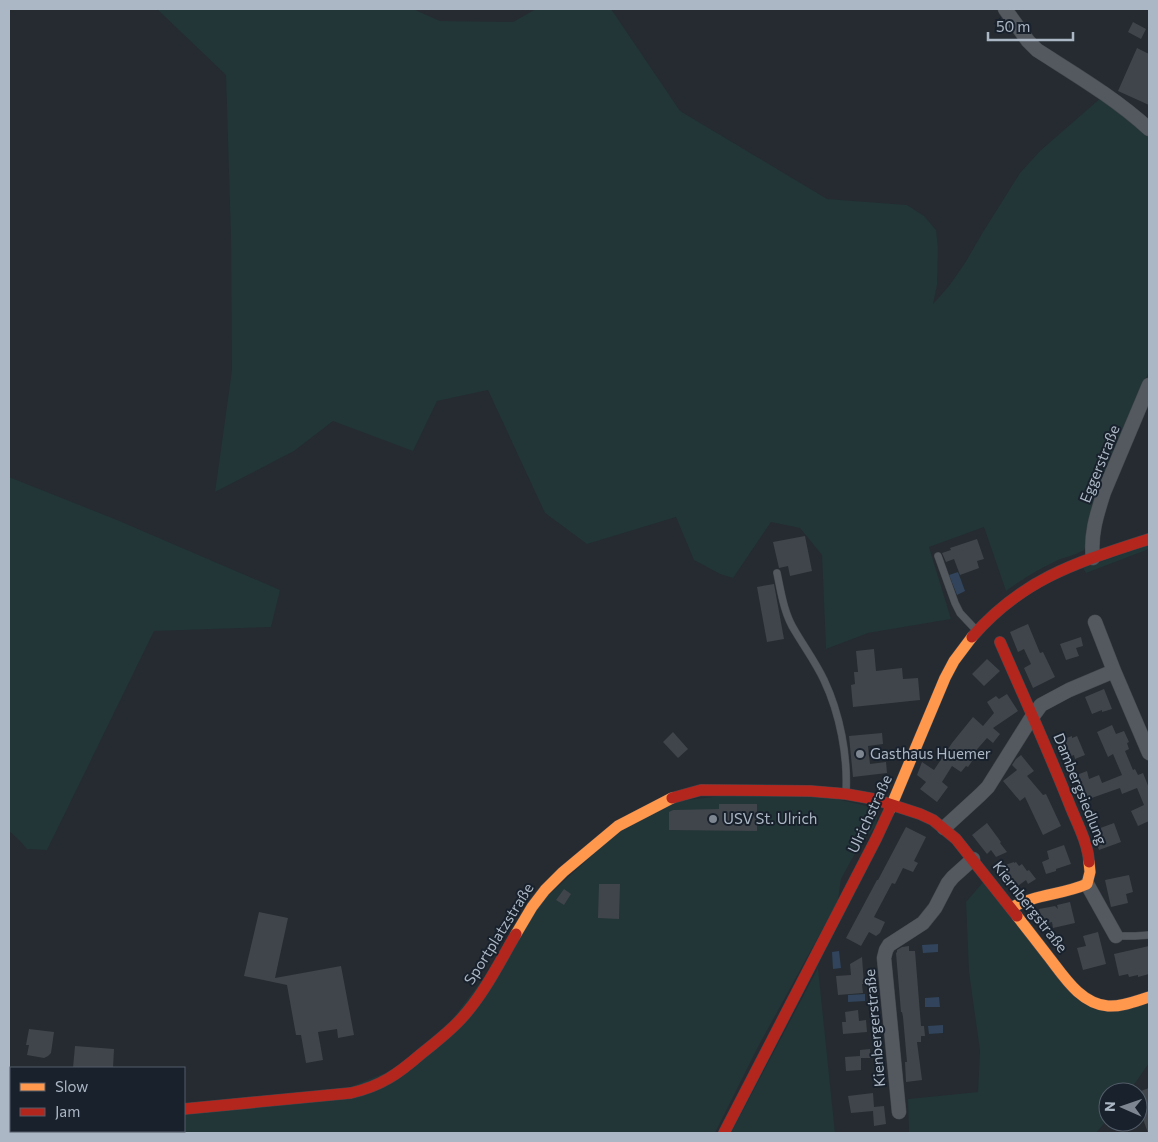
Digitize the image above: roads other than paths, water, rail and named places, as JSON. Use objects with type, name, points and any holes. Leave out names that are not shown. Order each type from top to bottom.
[{"type":"street","points":[[1006,9],[1028,41],[1037,50],[1103,92],[1149,129]]},
{"type":"street","name":"Eggerstraße","points":[[1093,558],[1092,540],[1104,492],[1149,385]]},
{"type":"street","name":"Ulrichstraße","points":[[724,1133],[858,874],[892,804],[942,685],[954,662],[977,631],[1014,597],[1033,584],[1064,569],[1149,539]]},
{"type":"street","points":[[1095,622],[1149,753]]},
{"type":"street","name":"Dambergsiedlung","points":[[1000,642],[1063,787],[1089,857],[1090,872],[1087,884]]},
{"type":"street","points":[[944,828],[988,787],[1042,704],[1114,671]]},
{"type":"street","name":"Sportplatzstraße","points":[[185,1109],[351,1093],[368,1089],[387,1080],[401,1071],[462,1018],[491,977],[532,907],[545,890],[563,872],[618,826],[669,799],[701,790],[800,791],[846,794],[874,798],[892,804]]},
{"type":"street","name":"Kiernbergstraße","points":[[892,804],[933,820],[956,839],[1080,994],[1099,1004],[1119,1006],[1149,997]]},
{"type":"street","name":"Kienbergerstraße","points":[[899,1112],[884,958],[886,950],[889,945],[923,923],[935,908],[948,883],[973,859]]},
{"type":"street","points":[[1011,908],[1024,901],[1078,889],[1087,884],[1116,936]]},
{"type":"lane","points":[[938,556],[960,613],[977,631]]},
{"type":"lane","points":[[777,573],[788,617],[814,661],[831,696],[840,728],[844,753],[847,782],[846,794]]},
{"type":"lane","points":[[1116,936],[1149,935]]},
{"type":"water","points":[[958,572],[965,591],[957,595],[949,575]]},
{"type":"water","points":[[938,944],[938,952],[923,953],[922,945]]},
{"type":"water","points":[[839,951],[841,968],[833,969],[832,952]]},
{"type":"water","points":[[865,994],[865,1001],[848,1002],[848,995]]},
{"type":"water","points":[[939,997],[940,1007],[925,1007],[925,998]]},
{"type":"water","points":[[943,1025],[943,1033],[929,1034],[928,1026]]},
{"type":"place","name":"Gasthaus Huemer","points":[[860,754]]},
{"type":"place","name":"USV St. Ulrich","points":[[713,819]]}]
